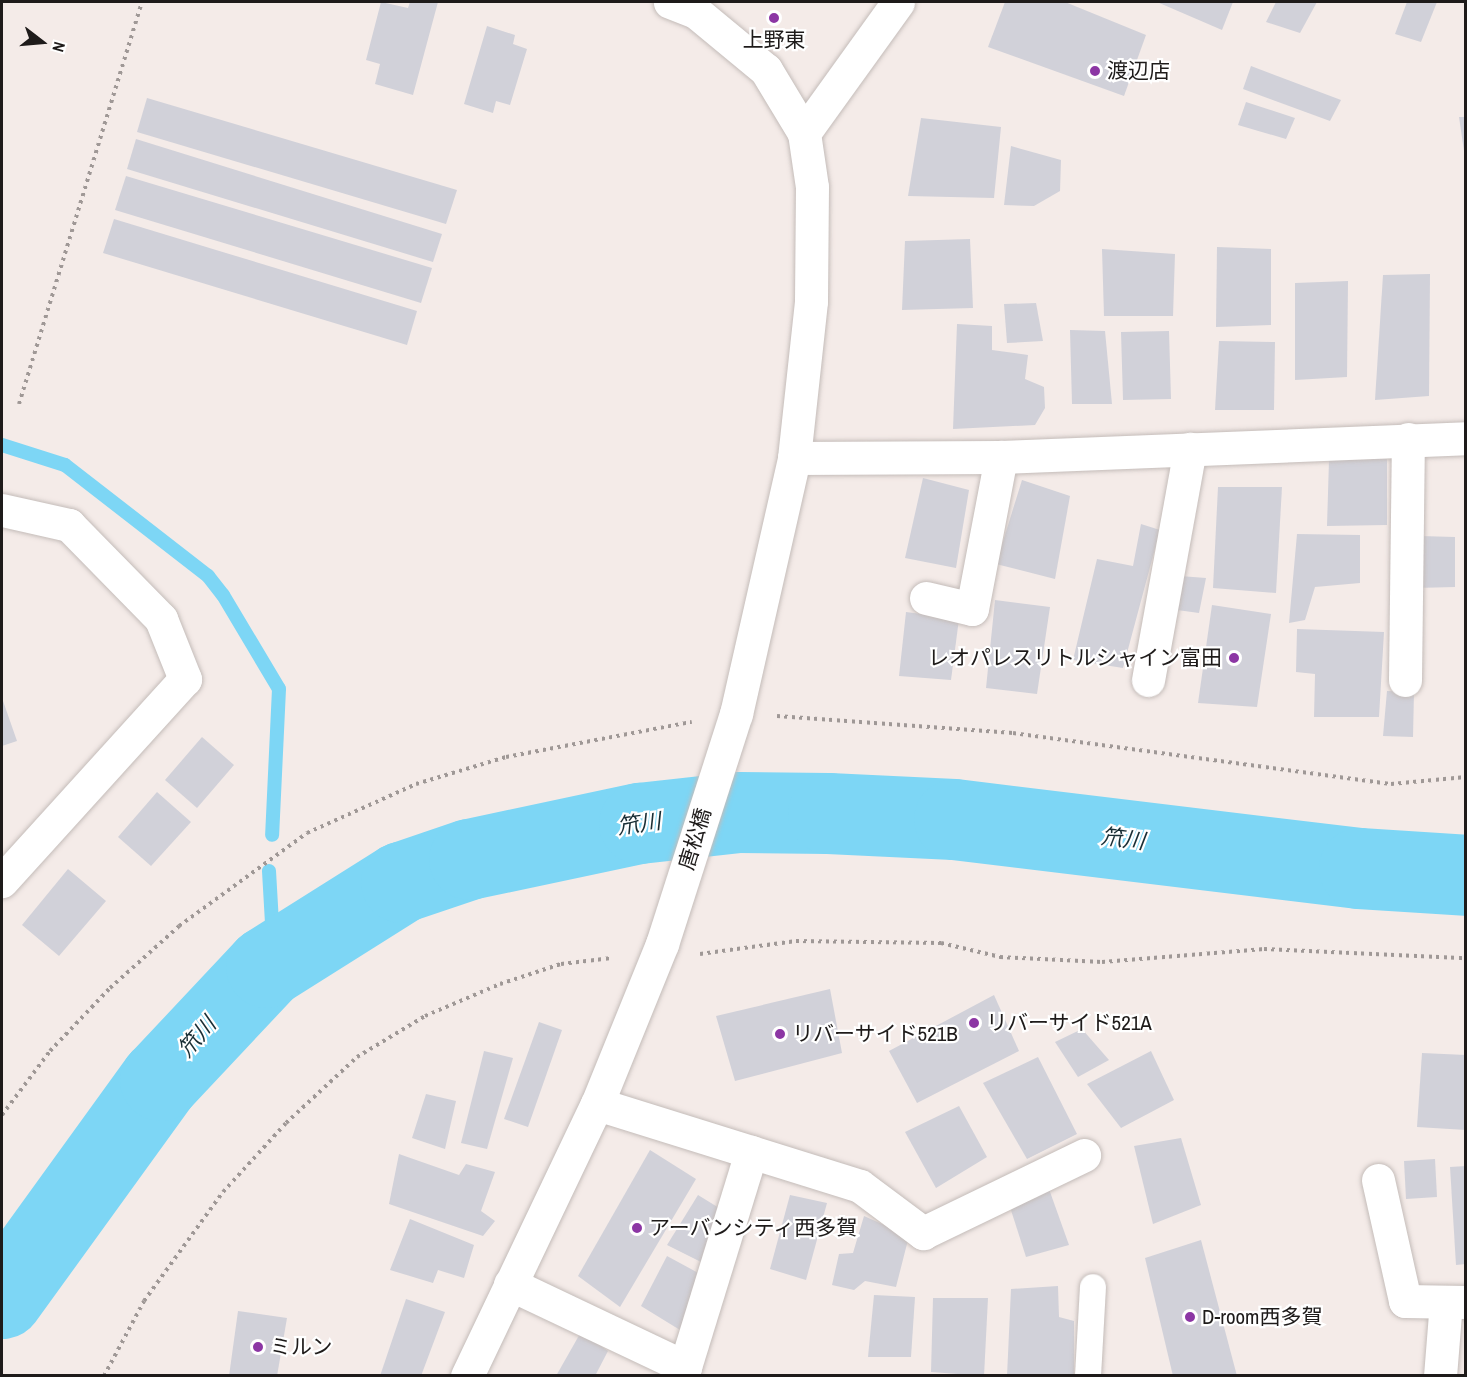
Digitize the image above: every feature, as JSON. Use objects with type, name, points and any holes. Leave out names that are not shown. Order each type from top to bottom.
[{"type":"street","points":[[670,2],[696,12],[766,70],[804,133],[898,2]]},
{"type":"street","name":"唐松橋","points":[[467,1376],[597,1104],[658,952],[732,724],[794,458],[811,301],[812,187],[804,133]]},
{"type":"street","points":[[794,458],[1001,457],[1466,438]]},
{"type":"street","points":[[1405,680],[1408,440]]},
{"type":"street","points":[[1148,680],[1190,449]]},
{"type":"street","points":[[926,598],[972,609],[1001,457]]},
{"type":"street","points":[[2,510],[69,525],[161,619],[185,679],[2,881]]},
{"type":"street","points":[[597,1104],[860,1186],[923,1233],[1083,1155]]},
{"type":"street","points":[[510,1284],[685,1367],[752,1152]]},
{"type":"street","points":[[1378,1180],[1405,1301],[1456,1302],[1440,1376]]},
{"type":"lane","points":[[1088,1376],[1093,1287]]},
{"type":"path","points":[[19,404],[142,2]]},
{"type":"path","points":[[2,1115],[51,1051],[110,988],[179,926],[307,833],[416,784],[506,757],[732,724],[1013,732],[1391,784],[1466,777]]},
{"type":"path","points":[[104,1376],[144,1301],[223,1192],[357,1057],[425,1016],[520,977],[561,964],[658,952],[796,941],[941,943],[1000,957],[1102,962],[1264,949],[1466,958]]},
{"type":"building","points":[[381,2],[408,8],[410,2],[438,2],[413,95],[375,84],[380,64],[366,60]]},
{"type":"building","name":"渡辺店","points":[[1005,2],[1065,2],[1146,35],[1124,96],[988,47]]},
{"type":"building","points":[[1157,2],[1233,2],[1222,30]]},
{"type":"building","points":[[1276,2],[1317,2],[1300,33],[1266,22]]},
{"type":"building","points":[[1407,2],[1437,2],[1421,42],[1395,34]]},
{"type":"building","points":[[487,26],[515,35],[513,44],[527,49],[510,105],[496,101],[493,113],[464,104]]},
{"type":"building","points":[[1251,66],[1341,100],[1330,121],[1243,89]]},
{"type":"building","points":[[147,98],[457,190],[446,224],[137,132]]},
{"type":"building","points":[[1246,102],[1295,118],[1286,139],[1238,125]]},
{"type":"building","points":[[1459,117],[1466,117],[1466,151],[1464,151]]},
{"type":"building","points":[[921,118],[1001,127],[994,198],[908,196]]},
{"type":"building","points":[[136,139],[442,234],[433,262],[127,169]]},
{"type":"building","points":[[1011,146],[1061,160],[1060,191],[1034,206],[1004,205]]},
{"type":"building","points":[[126,176],[432,268],[421,303],[115,210]]},
{"type":"building","points":[[114,219],[417,311],[407,345],[103,253]]},
{"type":"building","points":[[970,239],[973,308],[902,310],[905,241]]},
{"type":"building","points":[[1217,247],[1271,249],[1271,325],[1216,327]]},
{"type":"building","points":[[1102,249],[1175,254],[1173,316],[1104,316]]},
{"type":"building","points":[[1430,274],[1429,396],[1375,400],[1383,275]]},
{"type":"building","points":[[1348,281],[1347,377],[1295,380],[1295,283]]},
{"type":"building","points":[[1036,303],[1043,341],[1007,343],[1004,304]]},
{"type":"building","points":[[957,324],[992,326],[992,350],[1028,355],[1025,379],[1044,387],[1045,408],[1035,425],[953,429]]},
{"type":"building","points":[[1070,330],[1105,331],[1112,404],[1072,404]]},
{"type":"building","points":[[1169,331],[1171,399],[1123,400],[1121,332]]},
{"type":"building","points":[[1219,341],[1275,342],[1274,410],[1215,410]]},
{"type":"building","points":[[1387,459],[1387,525],[1327,526],[1329,460]]},
{"type":"building","points":[[923,478],[969,490],[956,568],[905,558]]},
{"type":"building","points":[[1022,480],[1070,496],[1055,579],[996,564]]},
{"type":"building","points":[[1218,487],[1282,487],[1276,593],[1213,588]]},
{"type":"building","points":[[1141,524],[1160,530],[1123,668],[1073,660],[1097,559],[1133,566]]},
{"type":"building","points":[[1297,534],[1360,535],[1360,583],[1315,587],[1305,620],[1289,623]]},
{"type":"building","points":[[1420,536],[1455,537],[1455,587],[1416,588]]},
{"type":"building","points":[[1180,576],[1206,578],[1199,613],[1177,610]]},
{"type":"building","points":[[995,600],[1050,607],[1037,694],[986,688]]},
{"type":"building","name":"レオパレスリトルシャイン富田","points":[[1212,605],[1271,614],[1257,707],[1198,703]]},
{"type":"building","points":[[906,612],[959,619],[951,680],[899,676]]},
{"type":"building","points":[[1297,629],[1384,632],[1379,717],[1314,717],[1315,674],[1296,672]]},
{"type":"building","points":[[1387,691],[1414,692],[1413,737],[1383,736]]},
{"type":"building","points":[[2,698],[17,741],[2,746]]},
{"type":"building","points":[[202,737],[234,765],[197,808],[165,780]]},
{"type":"building","points":[[157,792],[191,822],[151,866],[118,837]]},
{"type":"building","points":[[68,869],[106,901],[59,956],[22,925]]},
{"type":"building","name":"リバーサイド521B","points":[[830,989],[842,1053],[735,1081],[716,1016]]},
{"type":"building","name":"リバーサイド521A","points":[[994,995],[1019,1051],[917,1103],[889,1051]]},
{"type":"building","points":[[539,1022],[562,1030],[528,1127],[504,1119]]},
{"type":"building","points":[[1082,1029],[1109,1060],[1078,1077],[1055,1042]]},
{"type":"building","points":[[484,1051],[513,1058],[487,1149],[461,1143]]},
{"type":"building","points":[[1151,1051],[1174,1100],[1121,1128],[1087,1084]]},
{"type":"building","points":[[1422,1053],[1466,1055],[1466,1130],[1417,1127]]},
{"type":"building","points":[[1038,1057],[1077,1134],[1027,1159],[983,1083]]},
{"type":"building","points":[[426,1094],[456,1101],[445,1149],[412,1138]]},
{"type":"building","points":[[959,1106],[987,1157],[936,1188],[905,1132]]},
{"type":"building","points":[[1181,1138],[1201,1205],[1153,1224],[1134,1146]]},
{"type":"building","name":"アーバンシティ西多賀","points":[[650,1150],[696,1179],[620,1307],[578,1276]]},
{"type":"building","points":[[399,1154],[459,1175],[466,1164],[495,1172],[481,1211],[495,1221],[483,1236],[389,1204]]},
{"type":"building","points":[[1435,1159],[1437,1197],[1406,1199],[1404,1161]]},
{"type":"building","points":[[1466,1166],[1466,1264],[1456,1265],[1450,1167]]},
{"type":"building","points":[[1049,1189],[1069,1245],[1026,1257],[1009,1204]]},
{"type":"building","points":[[698,1195],[724,1211],[701,1262],[667,1245]]},
{"type":"building","points":[[790,1195],[827,1203],[806,1280],[770,1269]]},
{"type":"building","points":[[864,1216],[909,1236],[896,1287],[865,1281],[854,1290],[832,1285],[839,1254],[853,1253]]},
{"type":"building","points":[[410,1219],[474,1245],[464,1278],[438,1270],[433,1283],[390,1270]]},
{"type":"building","name":"D-room西多賀","points":[[1201,1240],[1237,1376],[1173,1376],[1145,1258]]},
{"type":"building","points":[[667,1256],[702,1275],[680,1330],[641,1306]]},
{"type":"building","points":[[1058,1286],[1059,1317],[1074,1321],[1074,1376],[1007,1376],[1011,1289]]},
{"type":"building","points":[[874,1295],[915,1297],[911,1357],[868,1357]]},
{"type":"building","points":[[933,1298],[988,1298],[984,1376],[931,1372]]},
{"type":"building","points":[[406,1299],[445,1312],[421,1376],[380,1376]]},
{"type":"building","name":"ミルン","points":[[238,1311],[287,1318],[277,1376],[229,1376]]},
{"type":"building","points":[[581,1332],[608,1351],[595,1376],[556,1376]]},
{"type":"waterway","points":[[2,445],[65,465],[208,576],[223,595],[279,689],[272,835]]},
{"type":"waterway","name":"笊川","points":[[2,1298],[160,1080],[266,967],[401,882],[469,859],[639,823],[738,812],[828,813],[954,819],[1359,868],[1466,875]]},
{"type":"waterway","points":[[269,871],[274,959]]},
{"type":"place","name":"上野東","points":[[774,18]]},
{"type":"place","name":"渡辺店","points":[[1095,71]]},
{"type":"place","name":"レオパレスリトルシャイン富田","points":[[1234,658]]},
{"type":"place","name":"リバーサイド521A","points":[[974,1023]]},
{"type":"place","name":"リバーサイド521B","points":[[780,1034]]},
{"type":"place","name":"アーバンシティ西多賀","points":[[637,1228]]},
{"type":"place","name":"D-room西多賀","points":[[1190,1317]]},
{"type":"place","name":"ミルン","points":[[258,1347]]}]
